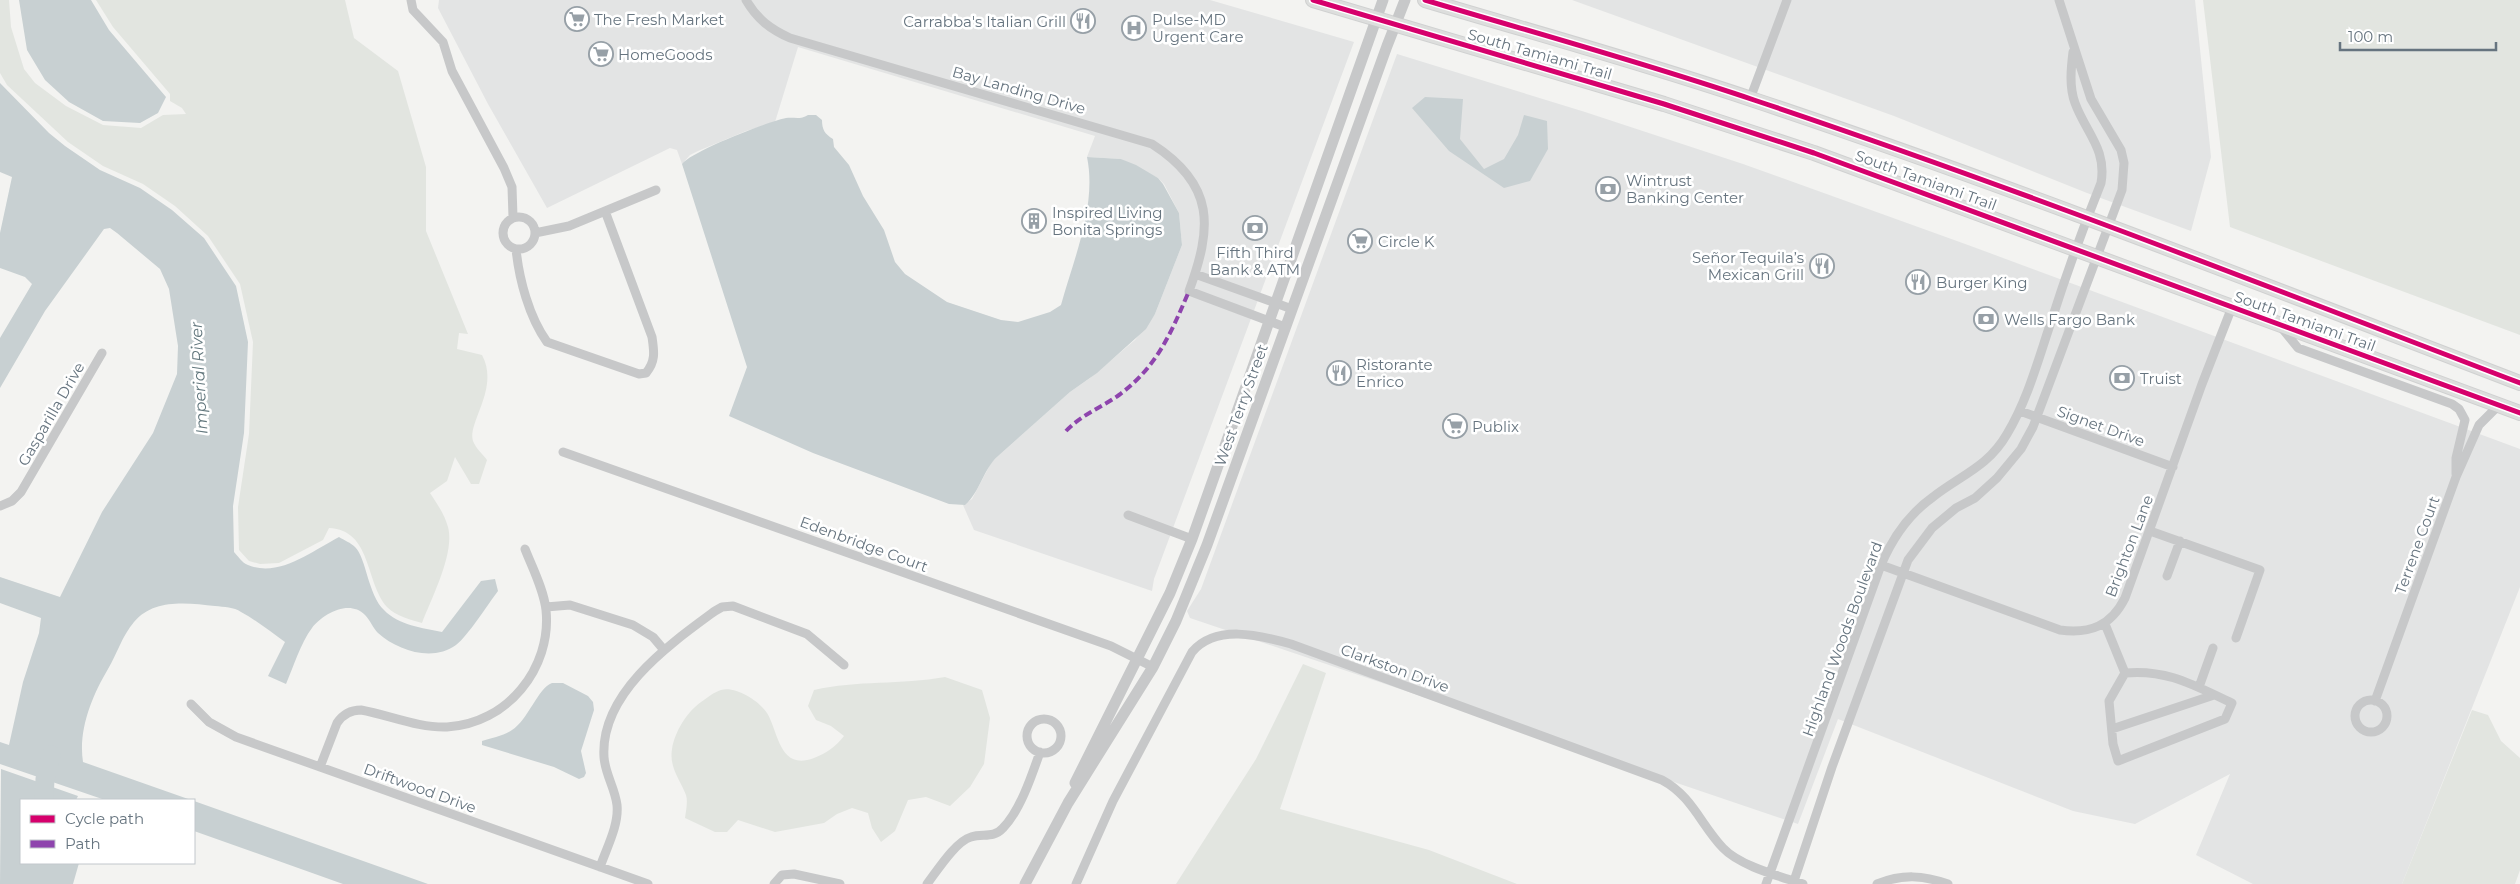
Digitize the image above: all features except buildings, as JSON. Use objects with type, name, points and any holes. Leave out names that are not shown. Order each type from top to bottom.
[{"type":"main road","name":"South Tamiami Trail","points":[[1313,0],[1741,128],[2076,249],[2519,414]]},
{"type":"main road","name":"South Tamiami Trail","points":[[1425,0],[1750,99],[2087,219],[2520,383]]},
{"type":"street","points":[[410,0],[413,10],[443,42],[452,71],[504,168],[512,187],[513,217]]},
{"type":"street","name":"Bay Landing Drive","points":[[746,0],[754,14],[764,23],[774,31],[790,38],[1152,144],[1165,152],[1185,172],[1194,185],[1201,202],[1205,235],[1203,249],[1189,292],[1285,327]]},
{"type":"street","name":"West Terry Street","points":[[1068,804],[1078,775],[1170,593],[1192,539],[1274,303],[1383,0]]},
{"type":"street","name":"West Terry Street","points":[[1025,884],[1068,804],[1153,667],[1176,621],[1207,545],[1285,327],[1406,0]]},
{"type":"street","points":[[1750,99],[1787,0]]},
{"type":"street","points":[[1796,883],[1832,766],[1902,572],[1915,548],[1932,528],[1956,508],[1975,498],[1997,478],[2021,449],[2037,417],[2122,190],[2124,163],[2118,144],[2091,99],[2073,49],[2068,22],[2059,0]]},
{"type":"street","name":"Highland Woods Boulevard","points":[[1766,884],[1881,566],[1895,538],[1908,520],[1933,496],[1971,473],[1990,457],[2007,435],[2020,411],[2101,183],[2102,159],[2074,101],[2071,71],[2073,49]]},
{"type":"street","points":[[535,233],[569,226],[656,190]]},
{"type":"street","points":[[516,249],[522,284],[540,332],[547,342],[638,374],[646,372],[652,366],[654,357],[652,337],[604,211]]},
{"type":"street","points":[[519,216],[533,223],[535,233],[529,246],[516,249],[508,244],[503,234],[505,225],[513,217],[519,216]]},
{"type":"street","points":[[1195,274],[1292,309]]},
{"type":"street","name":"Brighton Lane","points":[[2105,624],[2113,617],[2125,598],[2232,308]]},
{"type":"street","points":[[2280,325],[2298,348],[2459,408],[2465,420],[2456,458],[2456,477]]},
{"type":"street","name":"Gasparilla Drive","points":[[0,506],[12,501],[21,492],[102,353]]},
{"type":"street","name":"Terrene Court","points":[[2376,701],[2456,477],[2479,425],[2499,405]]},
{"type":"street","name":"Signet Drive","points":[[2020,411],[2173,468]]},
{"type":"street","name":"Edenbridge Court","points":[[563,452],[1111,646],[1153,667]]},
{"type":"street","points":[[1128,515],[1192,539]]},
{"type":"street","points":[[2150,530],[2260,570],[2236,638]]},
{"type":"street","points":[[2167,576],[2180,541]]},
{"type":"street","points":[[320,767],[337,723],[340,718],[350,711],[361,710],[435,726],[448,726],[473,722],[506,704],[523,688],[538,662],[546,632],[546,607],[525,548]]},
{"type":"street","points":[[1881,566],[2060,630],[2083,632],[2105,624],[2125,673]]},
{"type":"street","points":[[546,607],[570,605],[632,625],[653,638],[664,650]]},
{"type":"street","points":[[600,867],[617,814],[616,803],[605,766],[606,731],[616,709],[633,682],[664,650],[715,611],[722,607],[732,606],[807,634],[844,665]]},
{"type":"street","name":"Clarkston Drive","points":[[1076,884],[1113,801],[1192,652],[1200,643],[1210,638],[1236,634],[1291,644],[1662,780],[1685,796],[1722,847],[1733,856],[1744,863],[1796,883]]},
{"type":"street","points":[[2199,687],[2213,648]]},
{"type":"street","points":[[2146,671],[2186,680],[2232,703],[2225,719],[2118,761],[2109,701],[2125,673],[2146,671]]},
{"type":"street","points":[[2112,729],[2214,695]]},
{"type":"street","name":"Driftwood Drive","points":[[191,704],[209,722],[220,729],[320,767],[648,884]]},
{"type":"street","points":[[927,884],[960,842],[971,836],[994,835],[1004,828],[1021,799],[1040,752]]},
{"type":"street","points":[[774,884],[782,875],[794,874],[840,884]]},
{"type":"street","points":[[1877,884],[1907,876],[1923,877],[1948,884]]},
{"type":"shaded area","points":[[0,0],[9,0],[11,27],[24,69],[35,83],[66,106],[103,125],[141,128],[163,115],[186,114],[182,108],[170,101],[170,94],[113,27],[96,0],[345,0],[354,38],[398,71],[426,167],[426,231],[468,334],[459,333],[457,349],[482,355],[487,367],[485,392],[472,433],[474,444],[487,460],[479,484],[471,484],[455,457],[447,481],[430,493],[444,517],[448,527],[449,538],[441,575],[422,623],[399,615],[387,607],[380,597],[360,547],[353,538],[343,531],[329,528],[323,540],[279,563],[260,564],[249,561],[239,550],[238,507],[249,434],[253,342],[240,284],[208,236],[175,206],[143,184],[103,166],[68,142],[7,85],[0,73]]},
{"type":"shaded area","points":[[439,0],[1210,0],[1354,42],[1154,579],[1152,591],[974,530],[963,505],[972,499],[991,463],[997,457],[1070,392],[1090,378],[1135,340],[1155,314],[1182,245],[1179,213],[1164,184],[1158,178],[1121,159],[1087,157],[1095,136],[798,47],[775,122],[746,131],[698,151],[690,155],[682,164],[677,150],[670,148],[547,208],[488,104],[438,8]]},
{"type":"shaded area","points":[[1572,0],[2195,0],[2211,157],[2191,231],[2087,193],[1894,116]]},
{"type":"shaded area","points":[[2203,0],[2520,0],[2520,335],[2230,227]]},
{"type":"shaded area","points":[[1397,54],[1585,112],[1743,164],[2520,449],[2520,587],[2402,884],[2253,884],[2196,855],[2230,774],[2135,824],[2073,811],[1838,719],[1798,824],[1190,618],[1187,611],[1201,589]]},
{"type":"shaded area","points":[[1303,664],[1326,673],[1280,809],[1429,850],[1517,884],[1176,884],[1256,759]]},
{"type":"shaded area","points":[[945,677],[982,690],[990,718],[984,764],[970,787],[950,806],[926,797],[908,800],[895,831],[881,842],[872,828],[868,813],[852,808],[837,814],[824,823],[775,832],[738,820],[727,832],[715,832],[685,818],[687,797],[672,762],[672,749],[682,722],[701,702],[716,692],[727,689],[733,690],[747,695],[759,704],[767,713],[782,748],[787,755],[802,761],[827,752],[844,736],[831,726],[816,720],[808,706],[814,690],[846,685]]},
{"type":"shaded area","points":[[2472,710],[2488,715],[2501,741],[2520,758],[2520,870],[2515,884],[2402,884]]},
{"type":"water","points":[[19,0],[91,0],[109,30],[166,97],[158,113],[140,123],[103,121],[69,102],[45,80],[27,50]]},
{"type":"water","points":[[0,83],[49,133],[65,146],[100,170],[140,188],[172,210],[204,238],[236,286],[248,342],[244,433],[233,506],[234,552],[242,561],[248,565],[260,568],[283,566],[339,537],[359,552],[374,595],[384,610],[403,622],[442,632],[481,581],[495,579],[498,591],[461,641],[447,650],[437,653],[416,652],[405,649],[395,645],[378,633],[367,617],[359,610],[344,608],[329,614],[312,628],[301,648],[286,684],[268,676],[285,642],[258,622],[232,608],[183,603],[161,606],[142,614],[134,622],[126,633],[102,679],[84,726],[83,762],[188,799],[102,799],[0,764],[0,742],[9,745],[23,682],[39,633],[41,618],[0,603],[0,577],[60,597],[102,512],[153,433],[177,374],[178,346],[169,289],[160,269],[110,228],[104,229],[45,311],[0,388],[0,338],[32,284],[25,277],[0,268],[0,233],[12,177],[0,172]]},
{"type":"water","points":[[1425,97],[1463,99],[1460,139],[1484,169],[1504,159],[1518,135],[1524,115],[1547,121],[1548,149],[1530,181],[1504,188],[1449,151],[1412,108]]},
{"type":"water","points":[[816,115],[822,120],[824,131],[833,139],[834,147],[849,165],[863,196],[884,230],[895,262],[905,274],[947,302],[1001,320],[1018,322],[1050,312],[1061,305],[1087,213],[1089,175],[1087,157],[1121,159],[1136,165],[1158,178],[1179,213],[1182,245],[1155,314],[1146,329],[1097,373],[1070,392],[997,457],[965,505],[949,504],[813,453],[729,416],[747,367],[682,164],[700,152],[747,131],[786,118],[800,118]]},
{"type":"water","points":[[552,683],[563,683],[588,696],[593,702],[594,710],[581,751],[586,773],[584,777],[579,779],[554,767],[482,745],[482,741],[505,734],[518,725],[542,691]]},
{"type":"water","points":[[1,769],[78,796],[76,799],[20,799],[20,864],[79,864],[73,884],[0,884]]},
{"type":"water","points":[[195,801],[428,884],[343,884],[195,831]]},
{"type":"waterway","name":"Imperial River","points":[[44,799],[45,779],[51,755]]},
{"type":"marked path","points":[[1066,431],[1085,416],[1119,395],[1143,373],[1162,348],[1189,291]]},
{"type":"cycle path","points":[[1313,0],[1664,104],[1814,153],[2520,413]]},
{"type":"cycle path","points":[[1425,0],[1672,73],[1851,133],[2138,237],[2520,383]]},
{"type":"place","name":"The Fresh Market","points":[[577,19]]},
{"type":"place","name":"Carrabba's Italian Grill","points":[[1083,21]]},
{"type":"place","name":"Pulse-MD Urgent Care","points":[[1134,28]]},
{"type":"place","name":"HomeGoods","points":[[601,54]]},
{"type":"place","name":"Wintrust Banking Center","points":[[1608,189]]},
{"type":"place","name":"Inspired Living Bonita Springs","points":[[1034,221]]},
{"type":"place","name":"Fifth Third Bank & ATM","points":[[1255,228]]},
{"type":"place","name":"Circle K","points":[[1360,241]]},
{"type":"place","name":"Señor Tequila’s Mexican Grill","points":[[1822,266]]},
{"type":"place","name":"Burger King","points":[[1918,282]]},
{"type":"place","name":"Wells Fargo Bank","points":[[1986,319]]},
{"type":"place","name":"Ristorante Enrico","points":[[1339,373]]},
{"type":"place","name":"Truist","points":[[2122,378]]},
{"type":"place","name":"Publix","points":[[1455,426]]}]
